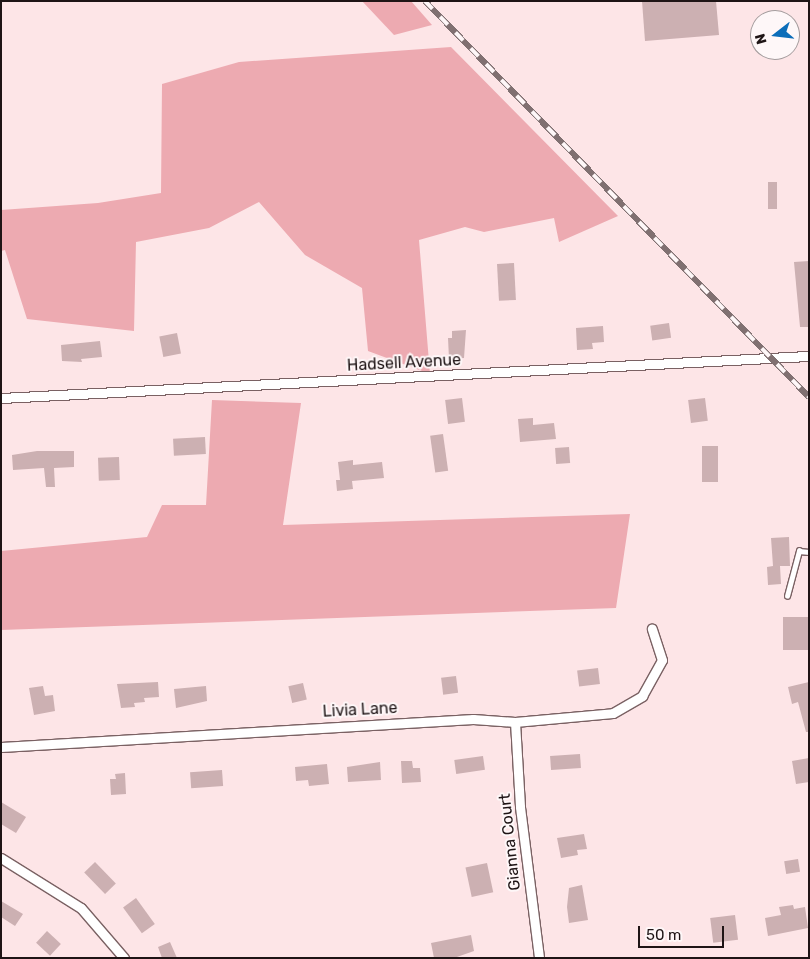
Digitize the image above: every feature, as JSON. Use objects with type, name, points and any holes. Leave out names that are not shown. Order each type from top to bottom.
[{"type":"street","name":"Hadsell Avenue","points":[[1,398],[809,356]]},
{"type":"street","name":"Livia Lane","points":[[1,747],[473,719],[514,722],[613,712],[642,696],[662,660],[652,629]]},
{"type":"street","name":"Gianna Court","points":[[514,722],[520,807],[539,958]]},
{"type":"street","points":[[1,858],[81,908],[124,958]]},
{"type":"lane","points":[[787,596],[799,551],[809,552]]},
{"type":"shaded area","points":[[362,1],[411,1],[432,25],[394,35]]},
{"type":"shaded area","points":[[451,47],[618,216],[559,242],[554,218],[484,232],[465,227],[419,240],[430,374],[368,351],[362,288],[305,255],[259,202],[209,228],[136,242],[134,331],[27,319],[5,250],[1,251],[1,210],[98,203],[161,193],[162,84],[239,62]]},
{"type":"shaded area","points":[[212,400],[301,403],[283,525],[630,514],[616,608],[1,630],[1,551],[147,537],[162,505],[206,505]]},
{"type":"building","points":[[642,1],[716,1],[719,35],[645,41]]},
{"type":"building","points":[[768,182],[777,182],[777,209],[768,209]]},
{"type":"building","points":[[809,261],[809,327],[800,327],[794,262]]},
{"type":"building","points":[[514,263],[516,300],[499,301],[497,264]]},
{"type":"building","points":[[669,323],[671,338],[652,340],[650,326]]},
{"type":"building","points":[[603,326],[604,342],[592,343],[593,349],[577,350],[576,328]]},
{"type":"building","points":[[466,330],[464,358],[449,359],[448,338],[452,338],[452,331]]},
{"type":"building","points":[[177,333],[181,354],[163,357],[159,336]]},
{"type":"building","points":[[100,341],[102,357],[81,359],[82,362],[62,361],[61,345]]},
{"type":"building","points":[[462,398],[465,422],[448,424],[445,400]]},
{"type":"building","points":[[705,398],[708,421],[691,423],[688,400]]},
{"type":"building","points":[[533,418],[533,425],[554,423],[556,439],[520,442],[518,419]]},
{"type":"building","points":[[443,434],[448,471],[435,472],[430,436]]},
{"type":"building","points":[[205,437],[206,454],[174,456],[173,439]]},
{"type":"building","points":[[702,446],[718,446],[718,482],[702,482]]},
{"type":"building","points":[[569,447],[570,463],[556,464],[555,448]]},
{"type":"building","points":[[37,451],[74,451],[74,467],[54,468],[55,487],[46,487],[44,468],[13,470],[12,455]]},
{"type":"building","points":[[119,457],[120,480],[99,481],[98,458]]},
{"type":"building","points":[[353,460],[353,465],[382,462],[384,478],[352,481],[353,489],[337,491],[336,480],[340,480],[338,462]]},
{"type":"building","points":[[789,537],[790,566],[780,566],[781,584],[768,585],[767,567],[773,566],[771,538]]},
{"type":"building","points":[[783,617],[809,617],[809,650],[783,650]]},
{"type":"building","points":[[598,668],[600,684],[579,686],[577,671]]},
{"type":"building","points":[[456,676],[458,693],[443,695],[441,678]]},
{"type":"building","points":[[158,682],[159,697],[144,698],[145,702],[134,703],[135,707],[121,708],[117,684]]},
{"type":"building","points":[[809,682],[809,732],[806,732],[798,702],[792,704],[788,687]]},
{"type":"building","points":[[303,683],[307,700],[292,703],[288,686]]},
{"type":"building","points":[[43,686],[45,696],[53,695],[55,711],[34,715],[29,688]]},
{"type":"building","points":[[206,686],[207,701],[176,708],[174,689]]},
{"type":"building","points":[[580,754],[581,768],[551,770],[550,756]]},
{"type":"building","points":[[483,756],[485,770],[456,774],[454,760]]},
{"type":"building","points":[[809,758],[809,782],[796,784],[792,761]]},
{"type":"building","points":[[401,761],[412,761],[413,768],[420,768],[421,782],[402,783]]},
{"type":"building","points":[[380,762],[381,780],[348,782],[347,767]]},
{"type":"building","points":[[327,764],[329,784],[309,786],[308,780],[296,781],[295,767]]},
{"type":"building","points":[[222,770],[223,786],[191,788],[190,772]]},
{"type":"building","points":[[125,773],[126,794],[111,795],[110,779],[116,779],[115,774]]},
{"type":"building","points":[[1,802],[26,817],[16,833],[1,824]]},
{"type":"building","points":[[584,834],[587,849],[577,850],[578,855],[561,858],[557,838]]},
{"type":"building","points":[[798,859],[800,872],[786,874],[784,861]]},
{"type":"building","points":[[95,862],[116,884],[105,894],[84,872]]},
{"type":"building","points":[[487,863],[493,892],[472,897],[465,868]]},
{"type":"building","points":[[582,885],[588,920],[569,923],[567,907],[569,888]]},
{"type":"building","points":[[136,898],[155,924],[142,933],[123,907]]},
{"type":"building","points":[[1,901],[23,914],[15,926],[1,917]]},
{"type":"building","points":[[793,905],[794,909],[805,907],[808,928],[768,936],[765,918],[781,915],[779,907]]},
{"type":"building","points":[[735,915],[738,940],[713,943],[710,918]]},
{"type":"building","points":[[47,931],[61,944],[50,956],[36,943]]},
{"type":"building","points":[[471,935],[474,951],[454,958],[434,958],[431,943]]},
{"type":"building","points":[[170,942],[177,958],[162,958],[158,947]]},
{"type":"railway","points":[[425,1],[809,397]]}]
